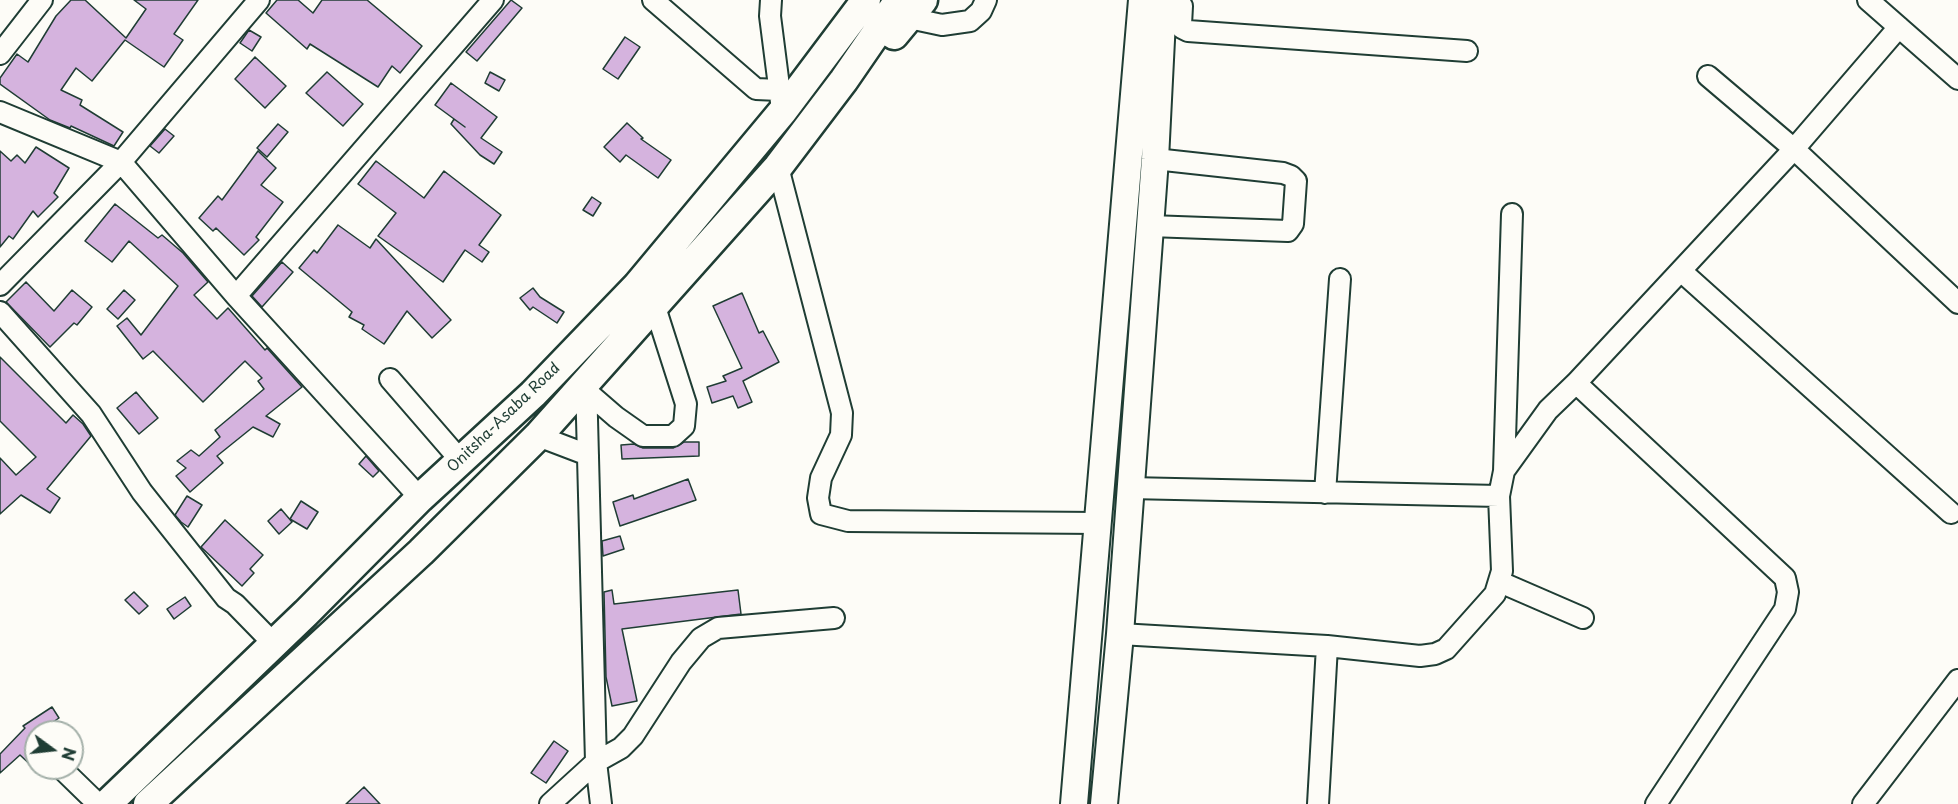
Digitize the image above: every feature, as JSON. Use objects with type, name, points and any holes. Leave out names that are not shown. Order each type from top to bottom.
[{"type":"highway","points":[[810,75],[815,52],[845,0]]},
{"type":"highway","name":"Onitsha-Asaba Road","points":[[107,804],[306,613],[420,498],[533,394],[637,285],[780,101],[810,75],[866,0]]},
{"type":"highway","points":[[148,804],[421,552],[586,386],[778,167],[844,80],[910,6]]},
{"type":"highway","points":[[306,613],[334,634]]},
{"type":"main road","points":[[1104,804],[1120,634],[1155,159],[1156,1]]},
{"type":"main road","points":[[1074,804],[1098,523],[1156,1]]},
{"type":"street","points":[[0,54],[42,0]]},
{"type":"street","points":[[0,285],[121,162],[259,0]]},
{"type":"street","points":[[236,296],[493,0]]},
{"type":"street","points":[[653,0],[756,89],[780,101]]},
{"type":"street","points":[[771,0],[770,16],[780,101]]},
{"type":"street","points":[[910,6],[942,25],[970,21],[981,11],[987,0]]},
{"type":"street","points":[[1868,0],[1958,79]]},
{"type":"street","points":[[1156,1],[1182,6],[1181,25],[1188,31],[1467,51]]},
{"type":"street","points":[[1504,471],[1548,410],[1576,383],[1794,149],[1899,27]]},
{"type":"street","points":[[1708,76],[1794,149],[1958,303]]},
{"type":"street","points":[[0,112],[121,162],[236,296],[420,498]]},
{"type":"street","points":[[1150,226],[1288,231],[1293,224],[1296,181],[1291,176],[1283,173],[1155,159]]},
{"type":"street","points":[[778,167],[842,413],[841,435],[821,478],[818,498],[821,514],[848,521],[1098,523]]},
{"type":"street","points":[[1120,634],[1327,646],[1420,656],[1435,654],[1446,649],[1495,594],[1502,571],[1499,496],[1504,471],[1512,214]]},
{"type":"street","points":[[1681,271],[1952,513]]},
{"type":"street","points":[[1325,492],[1340,279]]},
{"type":"street","points":[[586,386],[616,417],[642,436],[672,436],[684,426],[686,404],[655,307]]},
{"type":"street","points":[[0,312],[91,414],[142,492],[226,598],[236,603],[274,644]]},
{"type":"street","points":[[390,379],[461,460]]},
{"type":"street","points":[[1576,383],[1785,578],[1788,592],[1785,609],[1656,804]]},
{"type":"street","points":[[586,386],[596,762],[601,804]]},
{"type":"street","points":[[538,436],[588,455]]},
{"type":"street","points":[[1130,488],[1499,496]]},
{"type":"street","points":[[1500,582],[1583,618]]},
{"type":"street","points":[[550,804],[596,762],[621,748],[633,736],[681,663],[701,638],[718,628],[834,618]]},
{"type":"street","points":[[1318,804],[1327,646]]},
{"type":"street","points":[[1863,804],[1956,686]]},
{"type":"street","points":[[74,780],[98,804]]},
{"type":"building","points":[[71,0],[85,0],[126,38],[146,9],[134,0],[198,0],[174,34],[183,40],[164,67],[125,40],[92,81],[76,68],[61,90],[82,100],[80,105],[123,132],[114,146],[71,126],[70,128],[50,120],[0,84],[0,78],[17,54],[28,62],[56,16]]},
{"type":"building","points":[[277,0],[298,0],[313,13],[322,0],[367,0],[422,46],[400,73],[392,66],[378,87],[310,44],[307,49],[266,13]]},
{"type":"building","points":[[511,0],[522,8],[477,61],[466,52]]},
{"type":"building","points":[[249,30],[261,37],[252,51],[240,43]]},
{"type":"building","points":[[625,37],[640,47],[618,79],[603,69]]},
{"type":"building","points":[[255,57],[286,86],[265,108],[235,79]]},
{"type":"building","points":[[327,72],[363,104],[343,126],[306,93]]},
{"type":"building","points":[[490,72],[505,80],[499,91],[485,83]]},
{"type":"building","points":[[451,83],[497,117],[481,138],[502,152],[494,164],[480,155],[451,124],[454,119],[465,127],[435,105]]},
{"type":"building","points":[[627,123],[643,138],[641,139],[671,160],[658,178],[626,155],[620,162],[604,147]]},
{"type":"building","points":[[278,124],[288,132],[267,157],[257,148]]},
{"type":"building","points":[[165,129],[174,136],[159,153],[150,146]]},
{"type":"building","points":[[36,147],[69,168],[54,193],[58,197],[38,217],[33,211],[13,239],[9,236],[0,247],[0,151],[11,161],[17,155],[25,163]]},
{"type":"building","points":[[258,151],[276,168],[261,185],[283,202],[256,237],[259,240],[244,255],[216,228],[213,231],[199,218],[218,196],[222,200]]},
{"type":"building","points":[[376,161],[424,198],[444,171],[501,215],[479,245],[489,252],[482,262],[465,250],[443,282],[378,236],[396,213],[358,184]]},
{"type":"building","points":[[592,197],[601,203],[593,216],[583,210]]},
{"type":"building","points":[[115,204],[158,238],[162,235],[183,253],[208,282],[194,295],[217,319],[228,308],[302,387],[266,416],[280,424],[273,437],[253,427],[217,456],[223,463],[190,492],[176,476],[186,468],[177,461],[191,450],[199,456],[220,437],[215,430],[264,389],[258,381],[262,378],[245,361],[203,402],[153,351],[143,359],[117,326],[127,318],[141,335],[178,286],[129,241],[112,262],[85,241]]},
{"type":"building","points":[[338,225],[370,248],[376,239],[451,320],[432,338],[407,311],[384,344],[362,329],[364,325],[349,317],[352,312],[299,268],[314,250],[317,253]]},
{"type":"building","points":[[282,262],[293,272],[262,307],[252,296]]},
{"type":"building","points":[[26,282],[54,311],[72,290],[92,307],[77,325],[74,323],[50,347],[6,302]]},
{"type":"building","points":[[533,288],[540,297],[564,312],[557,323],[533,307],[530,310],[520,298]]},
{"type":"building","points":[[124,290],[135,300],[118,319],[107,309]]},
{"type":"building","points":[[742,293],[759,333],[763,331],[779,362],[743,381],[752,402],[738,408],[733,396],[712,403],[707,387],[726,381],[723,376],[742,368],[713,306]]},
{"type":"building","points":[[0,357],[66,423],[73,415],[91,436],[47,489],[60,498],[50,513],[21,495],[0,514],[0,458],[16,475],[36,457],[0,421]]},
{"type":"building","points":[[136,392],[158,418],[139,434],[117,408]]},
{"type":"building","points":[[684,442],[699,442],[699,456],[622,459],[621,445],[673,448]]},
{"type":"building","points":[[366,456],[379,471],[373,477],[359,464]]},
{"type":"building","points":[[688,479],[696,500],[620,526],[613,502],[633,495],[634,499]]},
{"type":"building","points":[[187,496],[202,505],[188,527],[175,515]]},
{"type":"building","points":[[301,501],[318,512],[307,529],[290,519]]},
{"type":"building","points":[[281,509],[292,522],[279,534],[268,521]]},
{"type":"building","points":[[225,520],[263,555],[250,569],[254,573],[242,586],[201,547]]},
{"type":"building","points":[[620,536],[624,549],[603,556],[602,541]]},
{"type":"building","points":[[612,590],[614,604],[738,590],[741,614],[622,629],[637,701],[612,706],[606,677],[604,592]]},
{"type":"building","points":[[134,592],[148,606],[139,614],[125,600]]},
{"type":"building","points":[[185,597],[191,606],[174,619],[167,609]]},
{"type":"building","points":[[52,707],[59,718],[56,720],[32,720]]},
{"type":"building","points":[[24,729],[24,759],[20,755],[0,773],[0,754]]},
{"type":"building","points":[[554,741],[568,751],[546,783],[531,773]]},
{"type":"building","points":[[364,787],[380,804],[346,804]]}]
